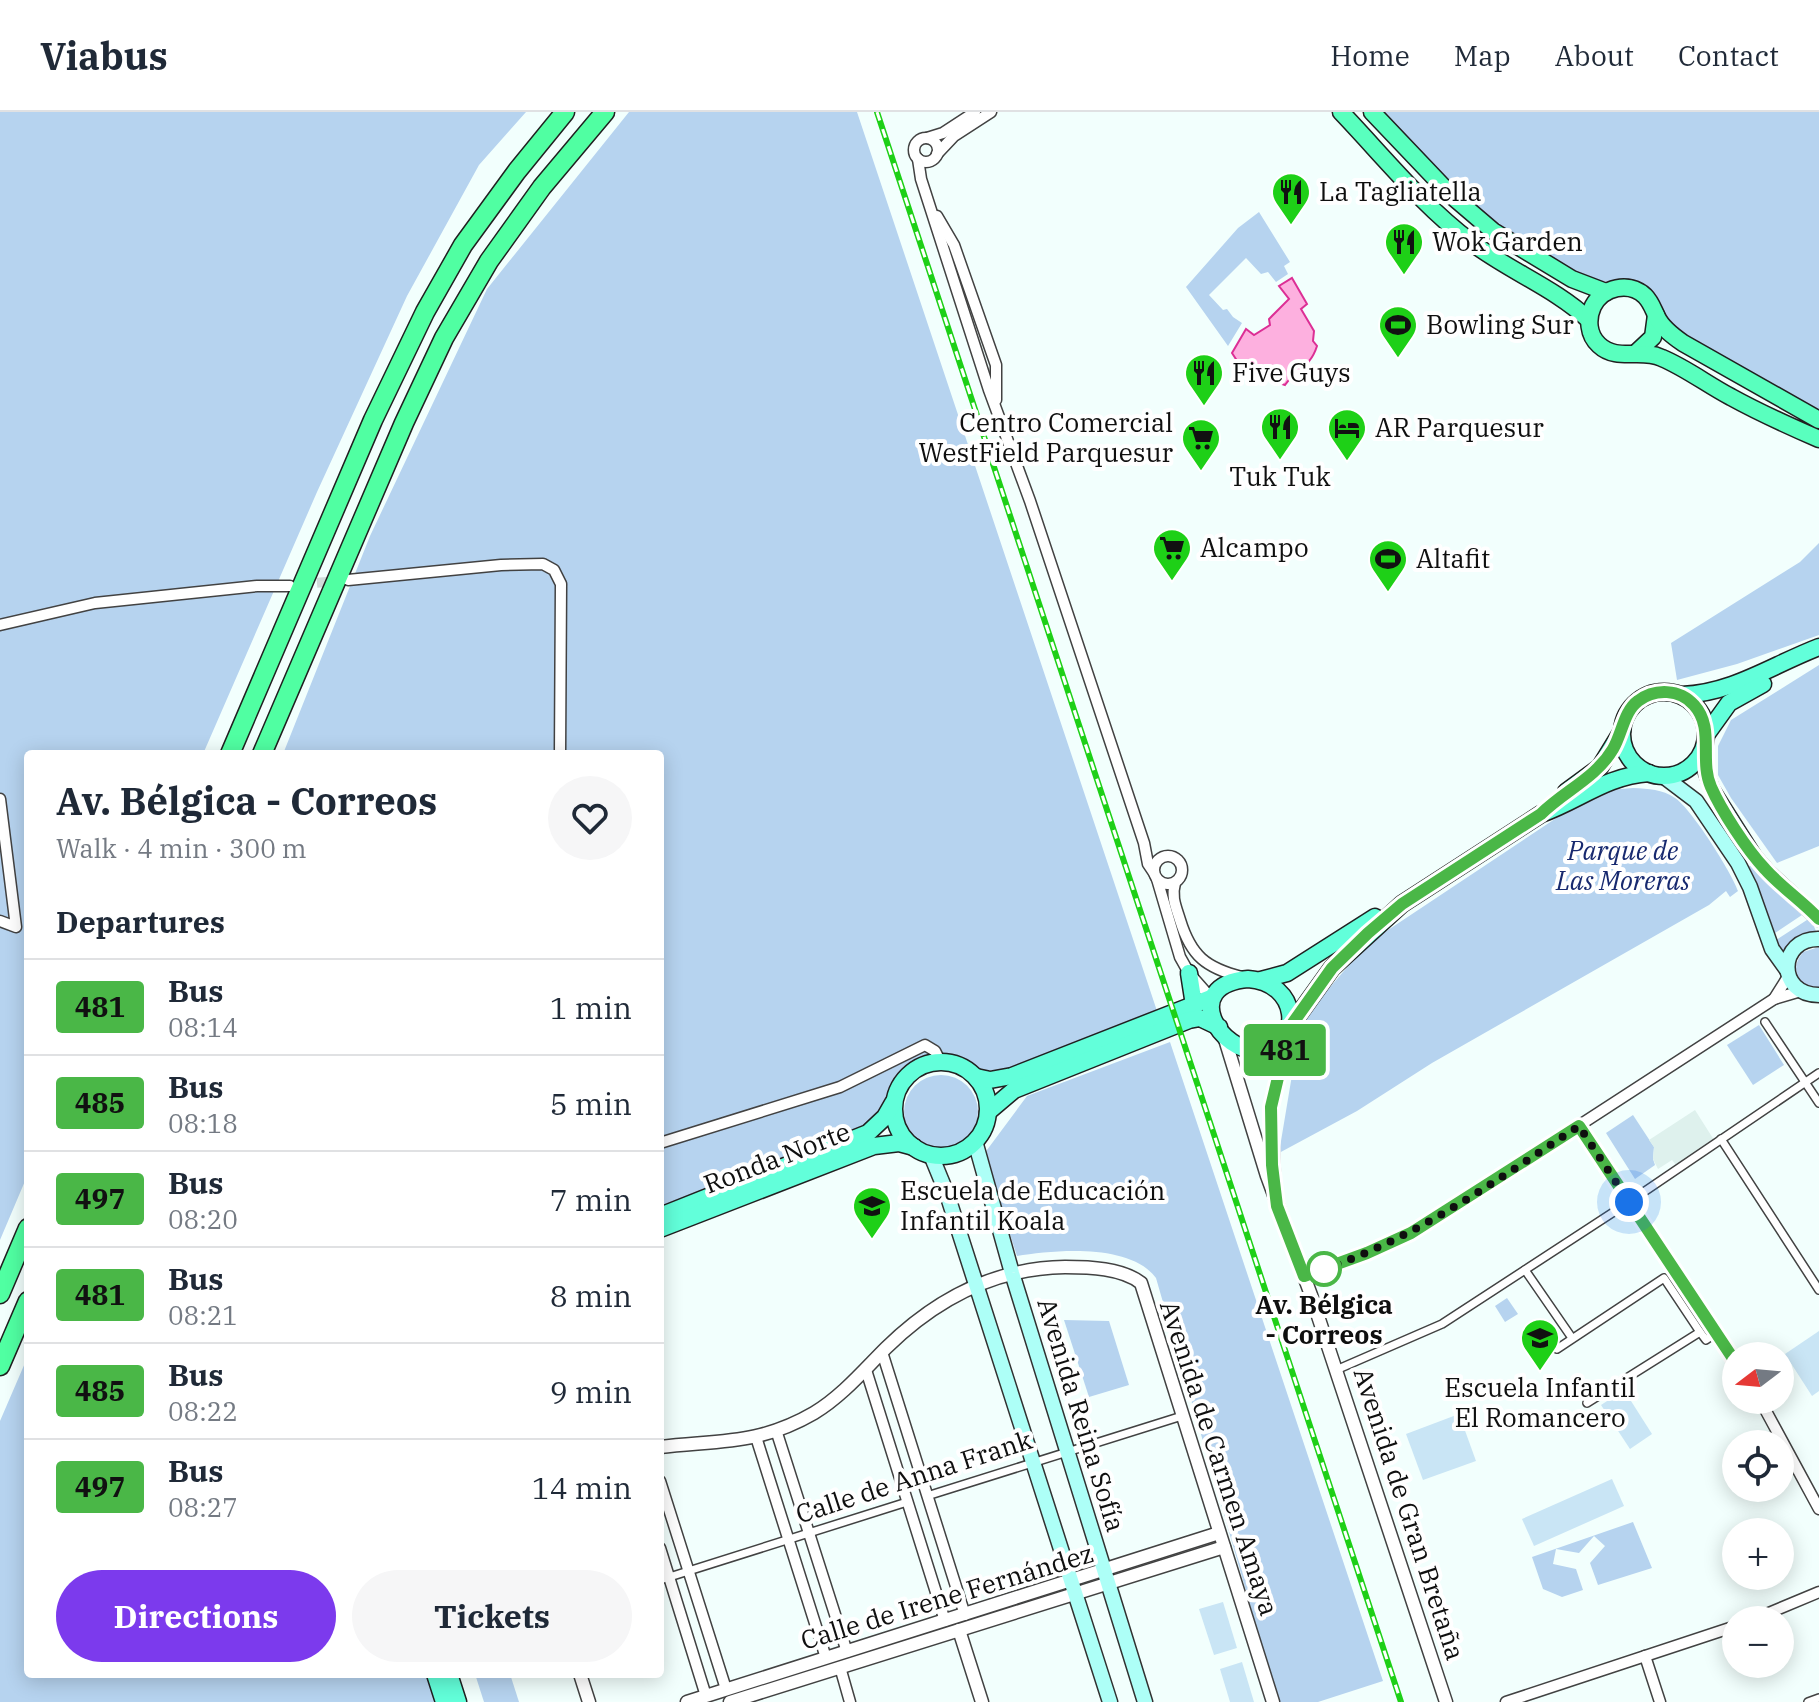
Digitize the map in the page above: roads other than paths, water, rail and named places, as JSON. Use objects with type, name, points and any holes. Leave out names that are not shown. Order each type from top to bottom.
[{"type":"highway","points":[[232,750],[373,420],[425,312],[463,245],[565,112]]},
{"type":"highway","points":[[264,750],[404,423],[444,338],[498,249],[542,187],[605,112]]},
{"type":"highway","points":[[1341,112],[1454,229],[1500,263],[1576,307],[1589,320]]},
{"type":"highway","points":[[1372,112],[1433,178],[1493,231],[1572,279],[1606,292]]},
{"type":"highway","points":[[1819,420],[1683,343],[1663,326],[1647,298],[1635,290],[1621,287],[1606,292],[1594,304],[1589,320],[1593,337],[1603,348],[1621,355],[1637,352],[1664,358],[1766,415],[1819,449]]},
{"type":"highway","points":[[1637,352],[1653,337],[1656,315]]},
{"type":"highway","points":[[1766,415],[1819,439]]},
{"type":"highway","points":[[0,1294],[24,1237]]},
{"type":"highway","points":[[0,1366],[24,1310]]},
{"type":"main road","points":[[1819,647],[1741,683],[1709,693],[1651,694],[1638,701],[1627,716],[1623,730],[1628,753],[1636,765],[1693,796],[1738,863],[1772,949],[1793,985],[1810,993],[1819,1010]]},
{"type":"main road","points":[[1656,775],[1687,769],[1698,758],[1720,714],[1734,700],[1819,659]]},
{"type":"main road","points":[[1682,695],[1701,714],[1709,784],[1763,868],[1819,919]]},
{"type":"main road","name":"Avenida de Gran Bretaña","points":[[1541,814],[1557,798],[1600,767],[1623,730]]},
{"type":"main road","name":"Avenida de Gran Bretaña","points":[[1254,980],[1291,971],[1541,814],[1613,779],[1656,775]]},
{"type":"main road","name":"Avenida de Gran Bretaña","points":[[1287,1031],[1332,968],[1402,904]]},
{"type":"main road","points":[[1788,972],[1791,953],[1796,946],[1804,941],[1819,939]]},
{"type":"main road","points":[[1189,973],[1194,1005]]},
{"type":"main road","points":[[940,1061],[960,1065],[976,1077],[990,1080],[1012,1076],[1211,998],[1223,984],[1254,980],[1274,986],[1286,999],[1290,1011],[1287,1031],[1272,1046],[1253,1050],[1237,1046],[1221,1030],[1200,1018],[1192,1019],[1014,1090],[988,1112]]},
{"type":"main road","points":[[1211,998],[1212,1012],[1221,1030]]},
{"type":"main road","name":"Ronda Norte","points":[[664,1214],[868,1133],[885,1117],[901,1083],[911,1072],[924,1064],[940,1061]]},
{"type":"main road","points":[[976,1077],[987,1099],[986,1123],[975,1141],[955,1154],[931,1155],[947,1194],[1110,1702]]},
{"type":"main road","points":[[895,1098],[893,1112],[897,1125],[903,1138],[914,1147]]},
{"type":"main road","name":"Avenida Reina Sofía","points":[[975,1141],[1012,1273],[1145,1702]]},
{"type":"main road","name":"Ronda Norte","points":[[664,1227],[874,1146],[899,1143],[931,1155]]},
{"type":"main road","points":[[436,1678],[444,1702]]},
{"type":"main road","points":[[450,1678],[458,1702]]},
{"type":"street","points":[[975,112],[943,133],[919,140],[914,153],[989,390],[1144,843],[1148,864],[1166,884],[1175,883]]},
{"type":"street","points":[[918,159],[928,161],[957,134],[991,112]]},
{"type":"street","points":[[927,138],[935,144],[937,154]]},
{"type":"street","points":[[348,580],[501,565],[543,564],[554,570],[561,584],[560,750]]},
{"type":"street","points":[[0,625],[95,603],[257,586],[290,586]]},
{"type":"street","points":[[0,799],[16,927],[0,921]]},
{"type":"street","points":[[1144,843],[1163,857],[1174,858],[1180,864],[1181,876],[1175,883],[1175,905],[1194,952],[1217,969],[1254,980]]},
{"type":"street","points":[[1163,857],[1157,863],[1156,876],[1176,946],[1189,973],[1211,998]]},
{"type":"street","points":[[1774,999],[1788,972]]},
{"type":"street","points":[[1304,1276],[1411,1233],[1774,999],[1810,993]]},
{"type":"street","points":[[1765,1022],[1819,1103]]},
{"type":"street","name":"Avenida de Gran Bretaña","points":[[1221,1030],[1277,1206],[1304,1276],[1446,1702]]},
{"type":"street","name":"Avenida de Gran Bretaña","points":[[1277,1206],[1271,1114],[1287,1031]]},
{"type":"street","points":[[664,1142],[840,1087],[925,1045],[935,1051],[940,1061]]},
{"type":"street","points":[[1336,1370],[1442,1324],[1819,1073]]},
{"type":"street","points":[[1579,1126],[1722,1342]]},
{"type":"street","points":[[1721,1139],[1819,1290]]},
{"type":"street","name":"Avenida de Carmen Amaya","points":[[664,1447],[725,1443],[756,1437],[814,1413],[853,1383],[924,1314],[944,1300],[991,1279],[1043,1268],[1084,1267],[1130,1275],[1141,1283],[1273,1702]]},
{"type":"street","points":[[1525,1270],[1572,1338]]},
{"type":"street","points":[[1557,1349],[1664,1278],[1706,1340],[1716,1333]]},
{"type":"street","points":[[1587,1403],[1700,1332]]},
{"type":"street","points":[[882,1352],[965,1615]]},
{"type":"street","points":[[866,1370],[945,1621]]},
{"type":"street","points":[[1768,1414],[1819,1509]]},
{"type":"street","name":"Calle de Anna Frank","points":[[665,1579],[1182,1416]]},
{"type":"street","points":[[776,1430],[847,1652]]},
{"type":"street","points":[[756,1437],[826,1658]]},
{"type":"street","points":[[664,1493],[689,1571],[720,1696]]},
{"type":"street","name":"Calle de Irene Fernández","points":[[687,1702],[840,1667],[959,1630],[1219,1533]]},
{"type":"street","name":"Calle de Irene Fernández","points":[[1106,1576],[1224,1547]]},
{"type":"street","points":[[665,1579],[720,1696]]},
{"type":"street","name":"Calle de Irene Fernández","points":[[720,1696],[826,1658],[945,1621],[1073,1587]]},
{"type":"street","points":[[1786,1606],[1819,1592]]},
{"type":"street","points":[[959,1630],[982,1702]]},
{"type":"street","points":[[1506,1702],[1722,1631]]},
{"type":"street","points":[[1645,1656],[1660,1702]]},
{"type":"street","points":[[840,1667],[850,1702]]},
{"type":"street","points":[[581,1678],[589,1702]]},
{"type":"street","points":[[1808,1702],[1819,1698]]},
{"type":"tunnel","points":[[302,584],[338,581]]},
{"type":"railway","points":[[877,112],[1401,1702]]},
{"type":"place","name":"La Tagliatella","points":[[1291,226]]},
{"type":"place","name":"Wok Garden","points":[[1404,276]]},
{"type":"place","name":"Bowling Sur","points":[[1398,359]]},
{"type":"place","name":"Five Guys","points":[[1204,407]]},
{"type":"place","name":"Tuk Tuk","points":[[1280,461]]},
{"type":"place","name":"AR Parquesur","points":[[1347,462]]},
{"type":"place","name":"Centro Comercial WestField Parquesur","points":[[1201,472]]},
{"type":"place","name":"Alcampo","points":[[1172,582]]},
{"type":"place","name":"Altafit","points":[[1388,593]]},
{"type":"place","name":"Escuela de Educación Infantil Koala","points":[[872,1240]]},
{"type":"place","name":"Av. Bélgica - Correos","points":[[1324,1269]]},
{"type":"place","name":"Escuela Infantil El Romancero","points":[[1540,1372]]},
{"type":"park label","name":"Parque de Las Moreras","points":[[1623,866]]}]
